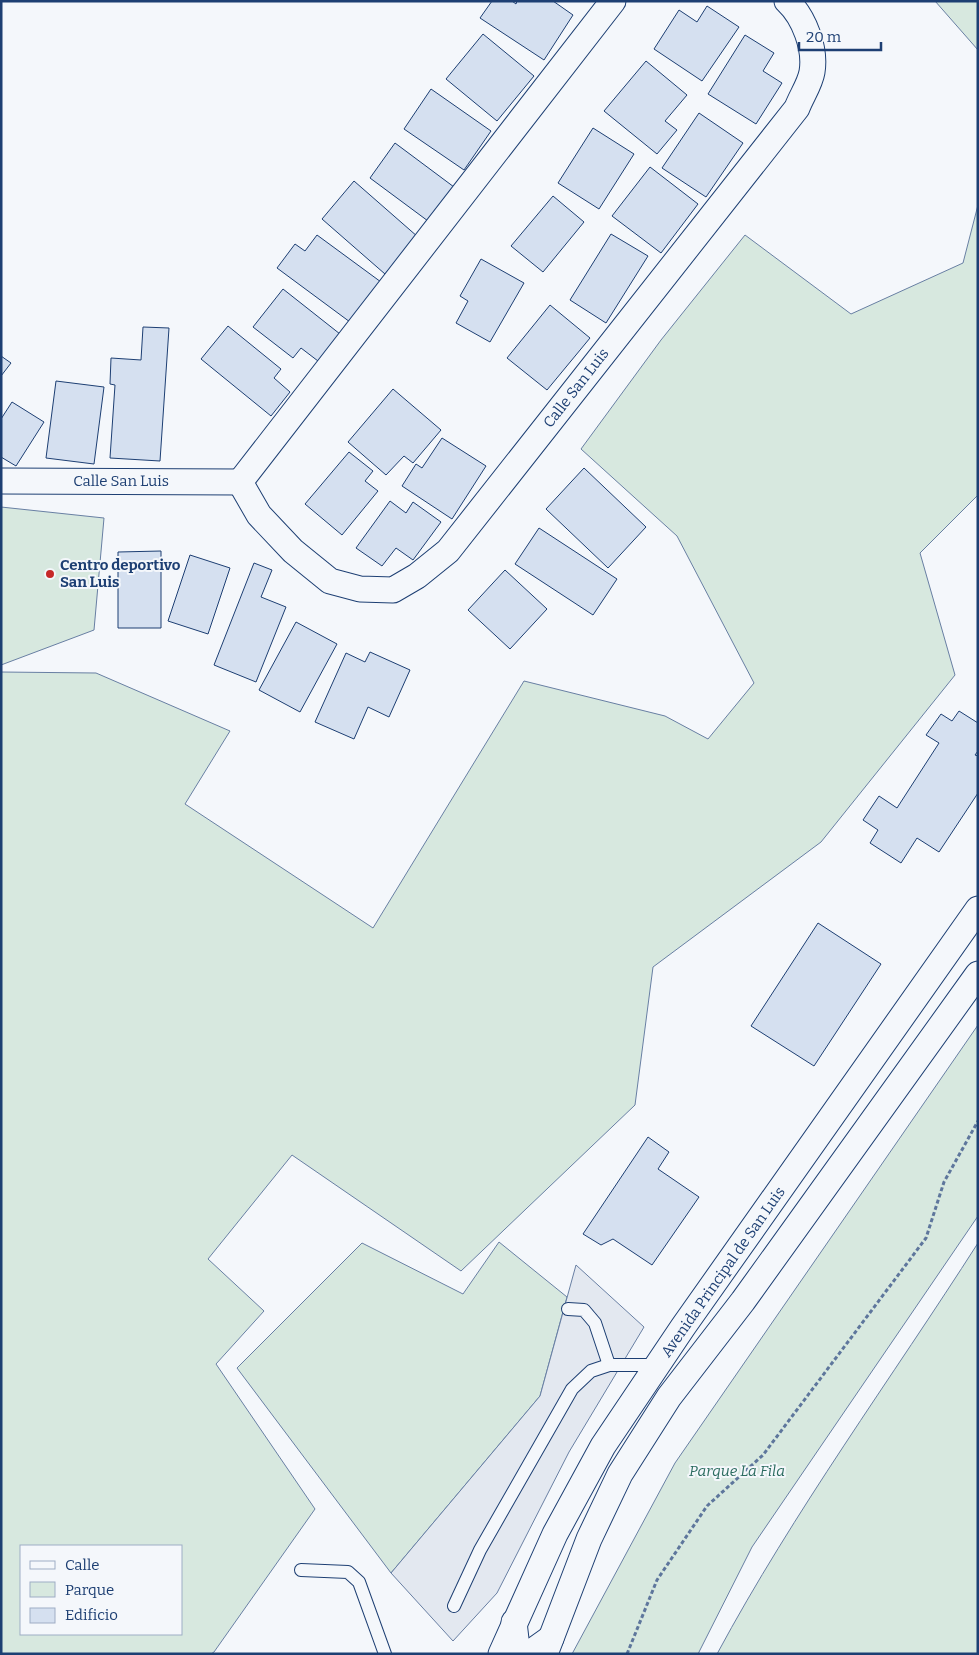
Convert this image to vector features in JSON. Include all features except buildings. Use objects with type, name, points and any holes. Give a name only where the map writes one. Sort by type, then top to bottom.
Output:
[{"type":"street","points":[[240,482],[613,1]]},
{"type":"street","name":"Calle San Luis","points":[[1,480],[240,482],[259,515],[294,551],[330,581],[360,589],[393,590],[417,576],[448,552],[797,108],[812,72],[810,42],[797,11],[787,1]]},
{"type":"street","name":"Avenida Principal de San Luis","points":[[501,1654],[555,1534],[603,1446],[978,910]]},
{"type":"street","name":"Avenida Principal de San Luis","points":[[548,1646],[589,1539],[620,1474],[669,1397],[743,1301],[978,974]]},
{"type":"street","points":[[514,1622],[517,1648],[522,1653],[530,1653],[548,1646]]},
{"type":"lane","points":[[568,1309],[584,1310],[595,1322],[610,1365]]},
{"type":"lane","points":[[454,1606],[480,1550],[572,1389],[591,1371],[610,1365],[658,1365]]},
{"type":"lane","points":[[301,1570],[348,1572],[359,1582],[385,1654]]},
{"type":"path","points":[[627,1654],[657,1580],[706,1506],[763,1455],[926,1238],[944,1182],[978,1121]]},
{"type":"green space","points":[[935,1],[978,1],[978,50]]},
{"type":"green space","points":[[978,205],[978,495],[920,553],[955,675],[821,842],[653,967],[635,1105],[461,1271],[292,1155],[208,1259],[264,1311],[216,1364],[315,1509],[214,1652],[211,1654],[1,1654],[1,672],[96,673],[230,731],[185,804],[373,928],[524,681],[665,716],[708,739],[754,683],[677,536],[581,449],[661,340],[745,235],[851,314],[963,263]]},
{"type":"green space","name":"Centro deportivo San Luis","points":[[1,507],[104,518],[94,630],[1,665]]},
{"type":"green space","name":"Parque La Fila","points":[[978,1025],[978,1216],[752,1547],[698,1654],[572,1654],[675,1463]]},
{"type":"green space","points":[[499,1242],[567,1297],[540,1396],[391,1573],[237,1368],[362,1243],[463,1294]]},
{"type":"green space","points":[[978,1243],[978,1654],[717,1654],[810,1497]]},
{"type":"shaded area","points":[[576,1265],[644,1327],[569,1452],[497,1593],[453,1641],[391,1573],[540,1396]]},
{"type":"place","name":"Centro deportivo San Luis","points":[[50,574]]}]
